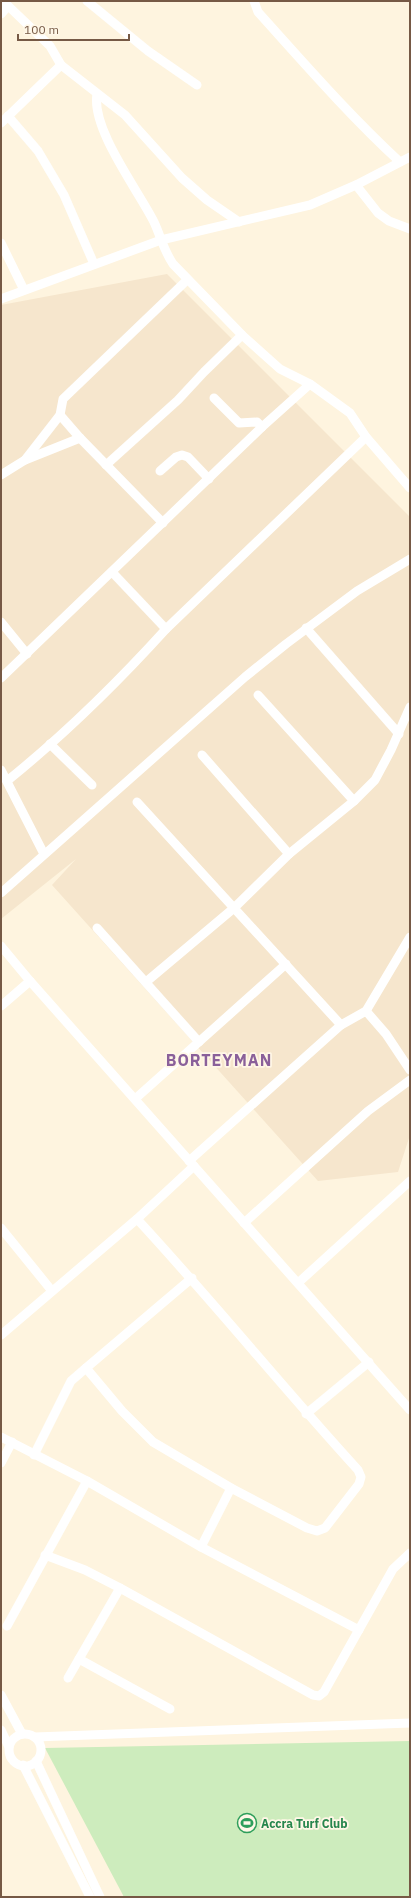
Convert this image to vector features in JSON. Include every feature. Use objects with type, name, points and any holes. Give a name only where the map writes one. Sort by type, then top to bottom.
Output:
[{"type":"street","points":[[87,1],[148,51],[196,85]]},
{"type":"street","points":[[254,1],[258,12],[306,65],[370,135],[400,162]]},
{"type":"street","points":[[1,14],[6,3],[50,46],[61,65],[125,115],[182,178],[207,200],[239,222]]},
{"type":"street","points":[[61,65],[4,119],[38,151],[64,195],[94,264]]},
{"type":"street","points":[[97,94],[95,103],[98,115],[111,147],[154,223],[164,251],[187,280],[242,335],[280,369],[310,384],[350,413],[366,437],[410,488]]},
{"type":"street","points":[[1,299],[161,240],[310,205],[356,185],[410,157]]},
{"type":"street","points":[[356,185],[378,213],[389,221],[410,229]]},
{"type":"street","points":[[1,243],[24,290]]},
{"type":"street","points":[[25,460],[60,415],[63,399],[187,280]]},
{"type":"street","points":[[106,465],[178,400],[242,335]]},
{"type":"street","points":[[1,678],[262,427],[310,384]]},
{"type":"street","points":[[214,398],[239,422],[257,422],[262,427]]},
{"type":"street","points":[[60,415],[80,438],[163,523]]},
{"type":"street","points":[[7,781],[50,744],[137,661],[166,629],[366,437]]},
{"type":"street","points":[[1,475],[25,460],[80,438]]},
{"type":"street","points":[[160,471],[176,457],[182,455],[188,457],[209,479]]},
{"type":"street","points":[[1,893],[245,677],[306,628],[357,591],[410,559]]},
{"type":"street","points":[[112,572],[166,629]]},
{"type":"street","points":[[1,622],[27,654]]},
{"type":"street","points":[[306,628],[399,734]]},
{"type":"street","points":[[258,695],[354,801]]},
{"type":"street","points":[[146,982],[234,908],[289,854],[354,801],[375,780],[399,734],[410,707]]},
{"type":"street","points":[[50,744],[92,784]]},
{"type":"street","points":[[202,755],[289,854]]},
{"type":"street","points":[[1,770],[44,854]]},
{"type":"street","points":[[137,802],[341,1025]]},
{"type":"street","points":[[96,928],[200,1042]]},
{"type":"street","points":[[1,1335],[137,1219],[192,1164],[341,1025],[366,1011],[409,941]]},
{"type":"street","points":[[1,946],[30,981],[410,1410]]},
{"type":"street","points":[[135,1099],[286,964]]},
{"type":"street","points":[[1,1006],[30,981]]},
{"type":"street","points":[[366,1011],[386,1034],[410,1070]]},
{"type":"street","points":[[244,1223],[368,1111],[410,1080]]},
{"type":"street","points":[[298,1283],[410,1180]]},
{"type":"street","points":[[86,1368],[122,1411],[153,1442],[231,1488],[308,1528],[317,1531],[325,1528],[359,1484],[361,1477],[358,1470],[306,1414],[192,1278],[137,1219]]},
{"type":"street","points":[[1,1228],[52,1291]]},
{"type":"street","points":[[34,1455],[71,1381],[192,1278]]},
{"type":"street","points":[[306,1414],[369,1362]]},
{"type":"street","points":[[1,1437],[87,1481],[201,1547],[359,1630]]},
{"type":"street","points":[[1,1463],[12,1442]]},
{"type":"street","points":[[7,1626],[87,1481]]},
{"type":"street","points":[[201,1547],[231,1488]]},
{"type":"street","points":[[45,1555],[85,1570],[120,1588],[313,1695],[319,1696],[324,1692],[393,1569],[410,1553]]},
{"type":"street","points":[[68,1678],[120,1588]]},
{"type":"street","points":[[79,1659],[170,1709]]},
{"type":"street","points":[[1,1695],[22,1734]]},
{"type":"street","points":[[9,1747],[14,1738],[22,1734],[35,1737],[410,1723]]},
{"type":"street","points":[[1,1730],[14,1761],[23,1765],[28,1765],[36,1761],[41,1749],[35,1737]]},
{"type":"street","points":[[36,1761],[100,1897]]},
{"type":"street","points":[[23,1765],[90,1897]]},
{"type":"shaded area","points":[[167,274],[410,517],[410,1135],[398,1172],[318,1181],[52,885],[76,859],[1,919],[1,305]]},
{"type":"green space","name":"Accra Turf Club","points":[[410,1741],[410,1897],[124,1897],[45,1748]]},
{"type":"place","name":"Accra Turf Club","points":[[247,1823]]},
{"type":"district","name":"BORTEYMAN","points":[[219,1060]]}]
